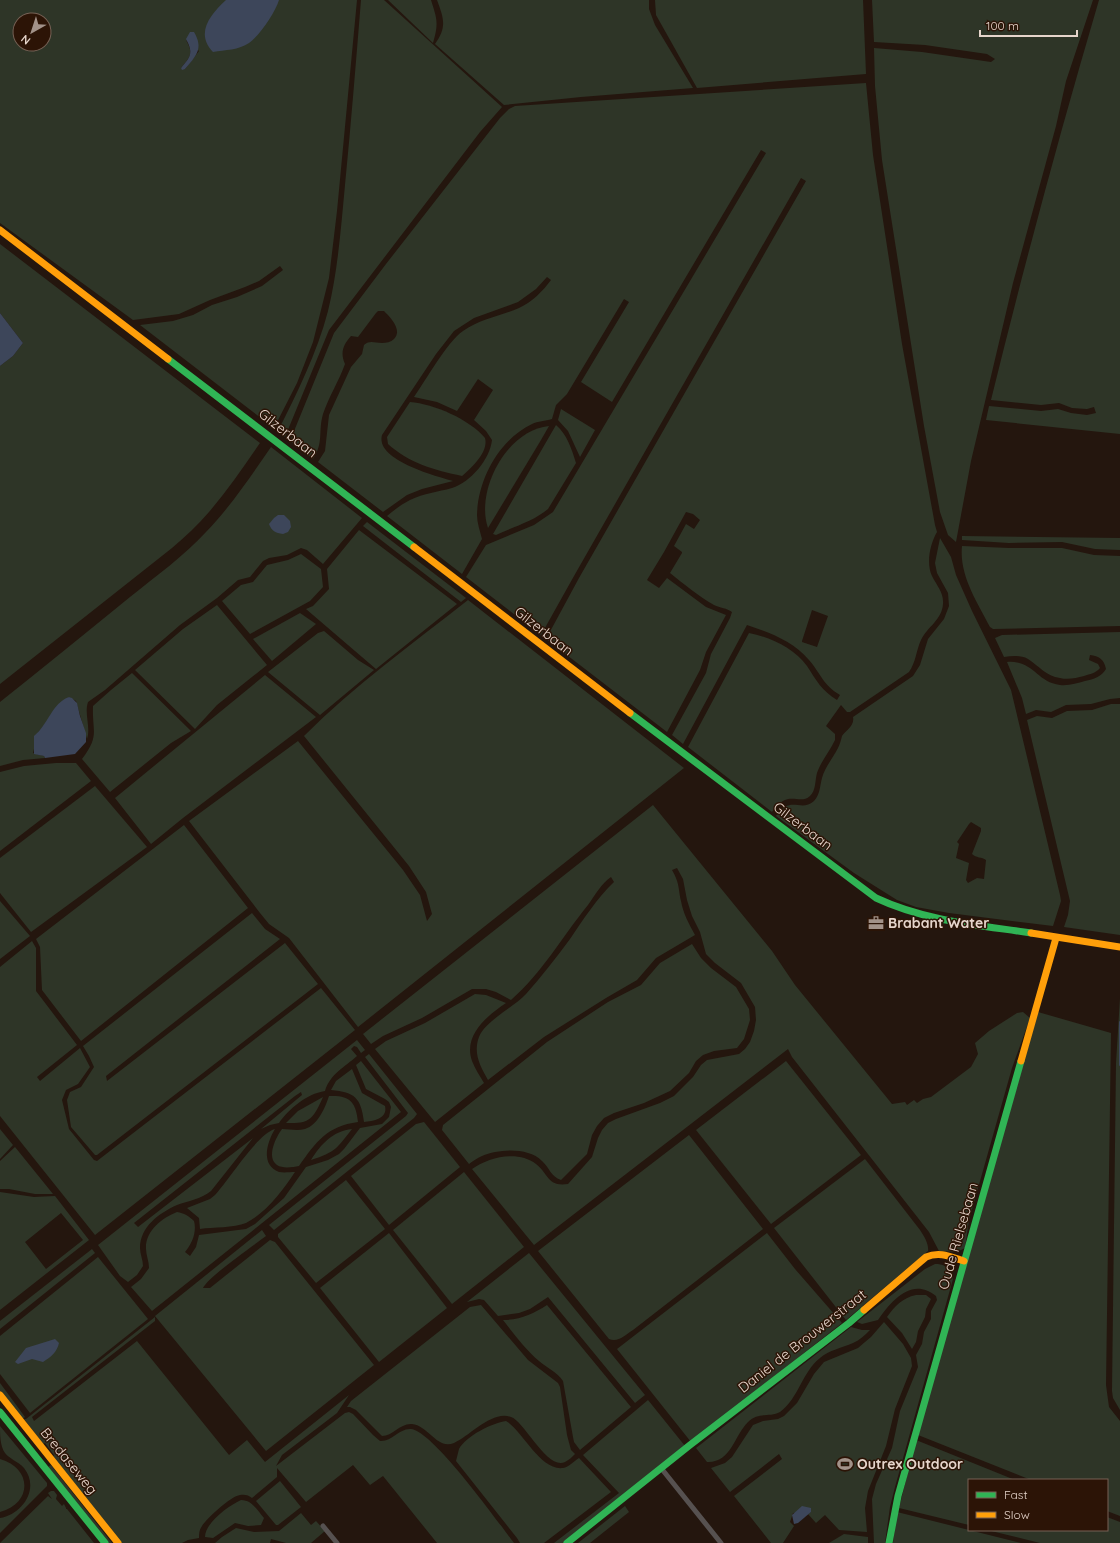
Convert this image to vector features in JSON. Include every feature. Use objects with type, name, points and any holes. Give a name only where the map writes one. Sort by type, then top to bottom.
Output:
[{"type":"street","name":"Gilzerbaan","points":[[0,230],[271,436],[560,660],[876,898],[893,907],[916,914],[1056,938],[1120,947]]},
{"type":"street","name":"Oude Rielsebaan","points":[[889,1543],[898,1496],[1056,938]]},
{"type":"street","name":"Daniel de Brouwerstraat","points":[[568,1543],[661,1468],[849,1323],[926,1256],[936,1253],[964,1261]]},
{"type":"street","name":"Bredaseweg","points":[[0,1395],[118,1543]]},
{"type":"street","name":"Bredaseweg","points":[[0,1412],[104,1543]]},
{"type":"street","points":[[38,1458],[45,1460],[46,1452]]},
{"type":"street","points":[[661,1468],[721,1543]]},
{"type":"street","points":[[323,1526],[337,1543]]},
{"type":"green space","points":[[0,0],[357,0],[337,211],[329,278],[313,342],[297,383],[274,428],[140,325],[173,321],[193,315],[212,305],[237,297],[262,286],[283,270],[280,266],[259,281],[179,314],[133,320],[0,223]],"holes":[[[186,40],[199,51],[185,69],[181,68],[190,55],[190,49]]]},
{"type":"green space","points":[[361,0],[384,0],[502,107],[480,132],[329,330],[285,437],[278,431],[318,342],[328,311],[334,280],[342,217]]},
{"type":"green space","points":[[388,0],[431,0],[436,21],[436,31],[433,43]]},
{"type":"green space","points":[[437,0],[649,0],[649,9],[655,25],[693,88],[504,105],[435,44],[443,28],[443,18]]},
{"type":"green space","points":[[655,0],[863,0],[866,74],[697,88],[656,15]]},
{"type":"green space","points":[[872,0],[1093,0],[1066,81],[1056,126],[1013,283],[971,461],[956,542],[948,535],[940,512],[924,426],[882,160],[875,86],[874,48],[922,52],[991,62],[995,59],[987,54],[925,45],[874,42]]},
{"type":"green space","points":[[1099,0],[1120,0],[1120,434],[986,420],[989,406],[1041,411],[1058,409],[1071,413],[1087,415],[1096,413],[1094,407],[1087,409],[1072,408],[1059,403],[1041,405],[991,400],[1016,300],[1070,99]]},
{"type":"green space","points":[[866,83],[873,155],[902,344],[937,532],[932,542],[929,565],[932,576],[941,593],[943,604],[940,615],[921,640],[909,672],[850,712],[847,712],[841,705],[826,726],[835,734],[835,740],[823,760],[816,776],[812,794],[806,799],[788,799],[778,805],[772,812],[688,747],[749,633],[773,640],[795,654],[807,666],[827,693],[837,700],[840,695],[830,687],[803,653],[781,638],[747,625],[683,744],[672,735],[706,673],[711,654],[732,612],[714,605],[691,590],[670,573],[682,553],[674,546],[686,524],[694,529],[700,520],[693,514],[686,512],[647,580],[659,588],[667,578],[706,607],[726,615],[706,652],[700,670],[667,732],[546,639],[579,578],[806,181],[801,178],[541,635],[466,577],[486,545],[534,525],[553,512],[766,153],[761,150],[612,402],[581,382],[629,302],[624,299],[567,394],[556,405],[552,419],[534,423],[520,431],[500,450],[486,475],[478,501],[477,518],[482,539],[462,574],[387,516],[401,505],[415,498],[459,485],[466,481],[478,469],[488,455],[492,440],[486,431],[474,420],[493,390],[478,379],[457,411],[437,402],[414,397],[444,352],[457,336],[476,323],[524,306],[537,296],[551,280],[547,277],[536,289],[518,302],[474,318],[454,331],[436,354],[382,435],[382,444],[388,452],[397,459],[408,466],[453,481],[422,489],[407,495],[383,512],[318,462],[325,451],[329,415],[351,367],[362,354],[364,345],[370,342],[388,342],[393,340],[396,335],[397,332],[395,324],[384,311],[378,311],[358,337],[351,336],[344,346],[343,360],[345,364],[323,414],[320,442],[313,459],[290,441],[334,333],[500,118],[509,109],[515,106]],"holes":[[[812,610],[828,616],[817,647],[802,642]]]},
{"type":"green space","points":[[0,244],[260,443],[216,504],[187,535],[0,684],[0,366],[13,356],[23,343],[0,313]]},
{"type":"green space","points":[[410,402],[440,409],[461,419],[485,438],[486,443],[482,454],[462,476],[422,465],[404,456],[388,444],[387,437]]},
{"type":"green space","points":[[561,409],[595,430],[580,457],[568,431],[558,420]]},
{"type":"green space","points":[[556,425],[566,438],[576,463],[548,509],[523,524],[496,535],[493,534]]},
{"type":"green space","points":[[549,426],[488,528],[485,513],[486,497],[498,464],[508,450],[520,438],[534,430]]},
{"type":"green space","points":[[271,447],[362,518],[323,564],[307,550],[301,548],[287,555],[269,558],[263,561],[250,577],[238,580],[217,598],[180,625],[105,690],[88,702],[87,739],[76,701],[69,697],[53,712],[37,734],[34,741],[35,745],[33,753],[44,756],[45,758],[23,760],[0,766],[0,702],[170,566],[206,532],[224,512]]},
{"type":"green space","points":[[367,522],[466,598],[461,602],[363,526]]},
{"type":"green space","points":[[359,530],[457,604],[376,669],[306,609],[313,606],[329,589],[327,569]]},
{"type":"green space","points":[[962,536],[1120,538],[1120,550],[1095,549],[1062,542],[1009,543],[962,540]]},
{"type":"green space","points":[[940,538],[951,557],[956,575],[972,611],[1011,690],[1060,895],[1061,901],[1053,926],[949,913],[916,907],[897,900],[854,873],[776,816],[786,806],[809,804],[816,799],[825,770],[840,744],[842,736],[853,723],[853,717],[913,676],[920,665],[928,639],[944,619],[949,606],[948,593],[937,573],[935,563]],"holes":[[[971,822],[981,828],[972,854],[986,860],[984,879],[977,878],[968,883],[966,880],[969,863],[956,858],[959,844],[957,842]]]},
{"type":"green space","points":[[962,546],[1062,548],[1094,555],[1120,556],[1120,626],[993,629],[990,627],[966,578],[963,567]]},
{"type":"green space","points":[[301,554],[321,569],[323,587],[310,601],[250,634],[222,601],[241,585],[253,582],[267,565],[288,560]]},
{"type":"green space","points":[[468,600],[684,768],[358,1027],[289,938],[269,924],[189,821],[298,741],[403,870],[420,895],[427,921],[432,914],[426,892],[409,866],[304,736],[363,683]]},
{"type":"green space","points":[[217,605],[267,665],[217,705],[195,729],[135,670],[183,629]]},
{"type":"green space","points":[[300,613],[316,624],[272,661],[253,639]]},
{"type":"green space","points":[[324,631],[358,660],[374,670],[320,715],[268,672],[318,633]]},
{"type":"green space","points":[[1120,632],[1120,698],[1091,704],[1066,705],[1051,712],[1036,710],[1026,714],[1022,698],[1007,662],[1023,664],[1045,680],[1060,685],[1070,685],[1097,677],[1106,669],[1104,663],[1096,656],[1090,655],[1089,660],[1098,664],[1100,668],[1097,671],[1084,676],[1063,679],[1047,673],[1028,659],[1016,656],[1004,657],[995,638],[1002,635]]},
{"type":"green space","points":[[132,673],[191,731],[171,743],[110,792],[82,759],[88,751],[93,739],[93,706]]},
{"type":"green space","points":[[265,675],[316,717],[151,844],[115,798]]},
{"type":"green space","points":[[1111,704],[1120,704],[1120,935],[1064,927],[1070,901],[1027,720],[1037,716],[1052,718],[1067,711],[1092,710]]},
{"type":"green space","points":[[76,763],[91,781],[0,851],[0,772],[24,766]]},
{"type":"green space","points":[[95,786],[147,847],[31,932],[0,893],[0,858]]},
{"type":"green space","points":[[653,805],[772,951],[795,985],[892,1104],[905,1102],[907,1105],[914,1100],[917,1103],[923,1099],[931,1097],[971,1067],[978,1054],[975,1043],[989,1031],[1017,1013],[1023,1012],[1030,1018],[1012,1068],[969,1220],[965,1248],[957,1252],[939,1251],[929,1232],[792,1057],[788,1049],[534,1245],[472,1169],[495,1158],[512,1156],[521,1157],[536,1164],[552,1182],[556,1184],[568,1184],[592,1157],[598,1138],[608,1123],[674,1096],[707,1060],[739,1054],[750,1042],[756,1020],[755,1007],[741,983],[706,954],[700,932],[692,916],[687,900],[683,879],[677,868],[672,870],[678,883],[683,910],[695,935],[656,958],[637,980],[544,1037],[488,1080],[477,1054],[477,1043],[482,1031],[487,1025],[521,999],[537,981],[565,946],[596,902],[614,882],[611,877],[605,882],[578,917],[542,967],[511,1000],[496,992],[486,989],[472,989],[422,1018],[383,1036],[371,1044],[363,1034]]},
{"type":"green space","points":[[184,825],[248,908],[81,1041],[42,990],[40,947],[36,939]]},
{"type":"green space","points":[[0,901],[30,936],[0,959]]},
{"type":"green space","points":[[252,913],[265,929],[280,939],[106,1076],[107,1081],[285,943],[318,984],[97,1155],[95,1155],[71,1127],[67,1100],[70,1092],[81,1087],[94,1067],[83,1046]]},
{"type":"green space","points":[[32,941],[36,948],[36,991],[77,1045],[37,1077],[40,1081],[80,1048],[90,1067],[78,1084],[66,1090],[62,1100],[69,1129],[94,1160],[97,1161],[321,988],[355,1030],[95,1235],[0,1116],[0,967]]},
{"type":"green space","points":[[692,944],[701,958],[711,968],[736,987],[749,1009],[750,1020],[744,1039],[737,1048],[714,1051],[703,1055],[696,1061],[689,1073],[670,1091],[644,1103],[604,1118],[592,1135],[587,1154],[561,1180],[555,1177],[544,1163],[536,1156],[521,1151],[505,1151],[489,1154],[478,1158],[469,1164],[442,1130],[443,1125],[547,1042],[608,1002],[641,985],[660,963]]},
{"type":"green space","points":[[475,994],[486,995],[506,1003],[491,1014],[478,1027],[471,1043],[470,1052],[472,1061],[484,1083],[435,1122],[375,1049],[386,1041],[425,1023]]},
{"type":"green space","points":[[1120,998],[1120,1410],[1113,1398],[1112,1391],[1116,1063]]},
{"type":"green space","points":[[1038,1012],[1111,1033],[1106,1385],[1109,1407],[1120,1421],[1120,1516],[1108,1511],[1108,1479],[1028,1479],[918,1435]]},
{"type":"green space","points":[[357,1040],[365,1050],[361,1053],[357,1047],[354,1046],[351,1049],[357,1056],[334,1075],[325,1091],[311,1095],[299,1103],[279,1123],[261,1129],[302,1095],[301,1092],[295,1096],[134,1223],[138,1227],[253,1138],[211,1191],[199,1198],[170,1208],[157,1217],[147,1227],[141,1240],[140,1250],[143,1266],[137,1275],[128,1282],[120,1276],[98,1245]]},
{"type":"green space","points":[[369,1054],[417,1114],[414,1118],[274,1230],[269,1225],[408,1113],[365,1057]]},
{"type":"green space","points":[[361,1061],[401,1112],[152,1311],[131,1287],[141,1279],[149,1268],[146,1242],[151,1231],[160,1222],[177,1212],[186,1215],[194,1221],[195,1229],[193,1238],[185,1252],[190,1256],[196,1247],[199,1235],[246,1229],[255,1224],[284,1198],[306,1167],[328,1160],[339,1154],[360,1128],[382,1124],[389,1117],[391,1107],[389,1102],[366,1089],[356,1065]]},
{"type":"green space","points":[[786,1061],[861,1155],[771,1224],[696,1130]]},
{"type":"green space","points":[[352,1069],[362,1093],[385,1106],[382,1117],[364,1122],[361,1107],[355,1098],[346,1092],[331,1090],[336,1081]]},
{"type":"green space","points":[[329,1096],[342,1097],[351,1101],[356,1109],[358,1122],[338,1127],[323,1136],[299,1166],[285,1167],[277,1165],[272,1157],[272,1152],[277,1137],[282,1129],[299,1130],[310,1127],[320,1116]]},
{"type":"green space","points":[[323,1097],[310,1119],[294,1123],[286,1123],[298,1111]]},
{"type":"green space","points":[[424,1122],[460,1167],[389,1225],[351,1176],[416,1124]]},
{"type":"green space","points":[[0,1129],[13,1145],[0,1159]]},
{"type":"green space","points":[[275,1129],[268,1146],[267,1159],[273,1169],[279,1172],[295,1172],[285,1186],[267,1207],[246,1223],[230,1227],[200,1229],[199,1218],[187,1208],[210,1199],[215,1195],[260,1139]]},
{"type":"green space","points":[[352,1129],[335,1149],[311,1160],[323,1144],[333,1135]]},
{"type":"green space","points":[[689,1135],[763,1229],[633,1330],[618,1339],[609,1339],[538,1251]]},
{"type":"green space","points":[[15,1147],[53,1194],[35,1194],[9,1189],[0,1189],[0,1161]]},
{"type":"green space","points":[[865,1159],[925,1237],[928,1251],[846,1320],[774,1228]]},
{"type":"green space","points":[[464,1172],[524,1247],[452,1304],[393,1230]]},
{"type":"green space","points":[[346,1180],[385,1229],[316,1283],[278,1237],[278,1234]]},
{"type":"green space","points":[[0,1192],[34,1197],[55,1196],[89,1240],[0,1310]],"holes":[[[61,1213],[83,1240],[46,1269],[25,1242]]]},
{"type":"green space","points":[[262,1230],[266,1236],[222,1269],[203,1288],[210,1288],[270,1240],[275,1242],[374,1365],[266,1451],[155,1316]]},
{"type":"green space","points":[[389,1233],[447,1308],[379,1362],[320,1288]]},
{"type":"green space","points":[[767,1233],[795,1269],[842,1323],[691,1442],[617,1349]]},
{"type":"green space","points":[[92,1249],[95,1253],[0,1329],[0,1321]]},
{"type":"green space","points":[[529,1253],[645,1395],[635,1403],[548,1297],[530,1309],[519,1313],[498,1316],[484,1300],[479,1299],[467,1302]]},
{"type":"green space","points":[[98,1257],[148,1319],[30,1413],[0,1374],[0,1336]]},
{"type":"green space","points":[[935,1264],[945,1266],[953,1279],[895,1487],[890,1507],[885,1543],[874,1543],[872,1499],[876,1484],[892,1448],[900,1411],[918,1367],[916,1355],[922,1344],[924,1332],[931,1319],[931,1311],[937,1300],[936,1296],[919,1289],[911,1290],[903,1293],[889,1305],[878,1320],[862,1324],[857,1322],[925,1269]]},
{"type":"green space","points":[[926,1295],[931,1299],[926,1309],[925,1317],[918,1331],[916,1342],[912,1349],[902,1333],[887,1317],[899,1303],[911,1296]]},
{"type":"green space","points":[[481,1305],[528,1360],[558,1383],[560,1387],[567,1435],[571,1450],[575,1454],[565,1462],[558,1463],[551,1459],[536,1444],[523,1427],[511,1417],[496,1417],[489,1420],[460,1440],[448,1444],[438,1441],[423,1429],[412,1424],[404,1425],[390,1434],[382,1436],[356,1410],[347,1407],[351,1401],[470,1307]]},
{"type":"green space","points":[[547,1305],[631,1407],[580,1450],[574,1442],[563,1381],[558,1375],[529,1352],[503,1320],[526,1316]]},
{"type":"green space","points":[[155,1317],[155,1321],[32,1417],[34,1421],[137,1341],[229,1455],[247,1440],[265,1462],[349,1395],[337,1413],[282,1455],[276,1466],[345,1413],[349,1412],[353,1414],[380,1441],[384,1441],[407,1429],[411,1429],[421,1434],[449,1460],[514,1543],[437,1543],[383,1476],[370,1485],[353,1465],[306,1502],[277,1468],[277,1477],[252,1498],[245,1495],[236,1496],[225,1503],[205,1522],[199,1532],[199,1538],[182,1543],[121,1543],[84,1495],[85,1494],[82,1494],[53,1457],[54,1455],[45,1443],[43,1444],[24,1419],[26,1419]],"holes":[[[73,1468],[92,1491],[88,1493],[70,1470]]]},
{"type":"green space","points":[[884,1322],[903,1344],[911,1358],[912,1366],[895,1409],[886,1446],[868,1491],[865,1508],[867,1532],[839,1530],[825,1515],[816,1523],[808,1514],[811,1512],[793,1513],[790,1522],[794,1526],[783,1543],[771,1543],[734,1496],[782,1459],[779,1454],[730,1492],[711,1468],[725,1463],[732,1457],[753,1425],[763,1421],[778,1419],[784,1416],[797,1403],[814,1374],[824,1362],[858,1348],[871,1337]]},
{"type":"green space","points":[[851,1327],[862,1330],[870,1330],[856,1342],[831,1351],[820,1358],[809,1370],[792,1400],[780,1412],[752,1419],[743,1428],[731,1448],[722,1458],[707,1462],[696,1448]]},
{"type":"green space","points":[[0,1383],[25,1417],[20,1421],[0,1395]]},
{"type":"green space","points":[[648,1400],[685,1446],[564,1543],[554,1543],[619,1493],[583,1455]]},
{"type":"green space","points":[[506,1421],[519,1433],[539,1457],[547,1463],[555,1467],[563,1468],[579,1458],[611,1492],[544,1543],[520,1543],[456,1461],[459,1449],[467,1439],[487,1427]]},
{"type":"green space","points":[[0,1426],[47,1483],[47,1486],[0,1533],[0,1518],[8,1516],[22,1506],[30,1492],[30,1484],[29,1476],[24,1468],[6,1455],[3,1450]]},
{"type":"green space","points":[[916,1440],[1013,1479],[968,1479],[968,1525],[899,1508]]},
{"type":"green space","points":[[0,1459],[11,1463],[18,1470],[23,1477],[24,1486],[23,1494],[18,1501],[11,1508],[0,1512]]},
{"type":"green space","points":[[51,1465],[112,1543],[108,1543],[48,1467]]},
{"type":"green space","points":[[280,1481],[301,1507],[276,1525],[256,1501]]},
{"type":"green space","points":[[54,1491],[57,1495],[56,1499],[62,1506],[64,1504],[66,1509],[94,1543],[0,1543],[48,1496],[52,1499],[48,1493]]},
{"type":"green space","points":[[241,1500],[245,1500],[257,1509],[264,1518],[261,1525],[248,1526],[235,1523],[213,1538],[205,1537],[209,1526],[213,1521],[230,1506]]},
{"type":"green space","points":[[625,1506],[629,1512],[590,1543],[578,1543]]},
{"type":"green space","points":[[897,1512],[968,1530],[968,1531],[1021,1543],[893,1543]]},
{"type":"green space","points":[[301,1513],[311,1525],[316,1521],[325,1531],[311,1543],[286,1543],[271,1539],[270,1543],[215,1543],[236,1528],[254,1532],[279,1531]]},
{"type":"green space","points":[[1108,1517],[1120,1522],[1120,1543],[1040,1543],[991,1531],[1108,1531]]},
{"type":"green space","points":[[844,1534],[868,1537],[868,1543],[829,1543]]},
{"type":"water","points":[[226,0],[279,0],[267,23],[258,35],[249,43],[236,48],[213,52],[205,38],[205,31],[210,18]]},
{"type":"water","points":[[190,32],[194,32],[197,38],[198,48],[195,56],[185,69],[182,70],[181,68],[190,55],[190,48],[186,39]]},
{"type":"water","points":[[0,313],[23,343],[13,356],[0,366]]},
{"type":"water","points":[[278,515],[284,515],[290,521],[291,527],[288,532],[283,534],[278,533],[270,526],[269,524]]},
{"type":"water","points":[[69,697],[77,703],[86,733],[86,742],[75,754],[45,758],[44,756],[34,754],[34,736],[58,704]]},
{"type":"water","points":[[55,1339],[59,1343],[57,1349],[43,1362],[32,1359],[18,1364],[15,1362],[26,1348]]},
{"type":"water","points":[[802,1506],[811,1508],[811,1512],[798,1523],[794,1524],[792,1515]]},
{"type":"waterway","points":[[1120,1022],[1120,1065]]},
{"type":"traffic: fast","points":[[168,359],[414,547]]},
{"type":"traffic: fast","points":[[630,713],[876,898],[895,906],[933,917],[1031,933]]},
{"type":"traffic: fast","points":[[889,1543],[898,1496],[1021,1061]]},
{"type":"traffic: fast","points":[[567,1543],[864,1310]]},
{"type":"traffic: fast","points":[[0,1412],[105,1543]]},
{"type":"traffic: slow","points":[[0,230],[168,359]]},
{"type":"traffic: slow","points":[[414,547],[630,713]]},
{"type":"traffic: slow","points":[[1031,933],[1120,947]]},
{"type":"traffic: slow","points":[[1021,1061],[1056,938]]},
{"type":"traffic: slow","points":[[864,1310],[926,1257],[931,1255],[941,1255],[950,1256],[964,1261]]},
{"type":"traffic: slow","points":[[0,1395],[118,1543]]},
{"type":"place","name":"Brabant Water","points":[[876,923]]},
{"type":"place","name":"Outrex Outdoor","points":[[845,1464]]}]
